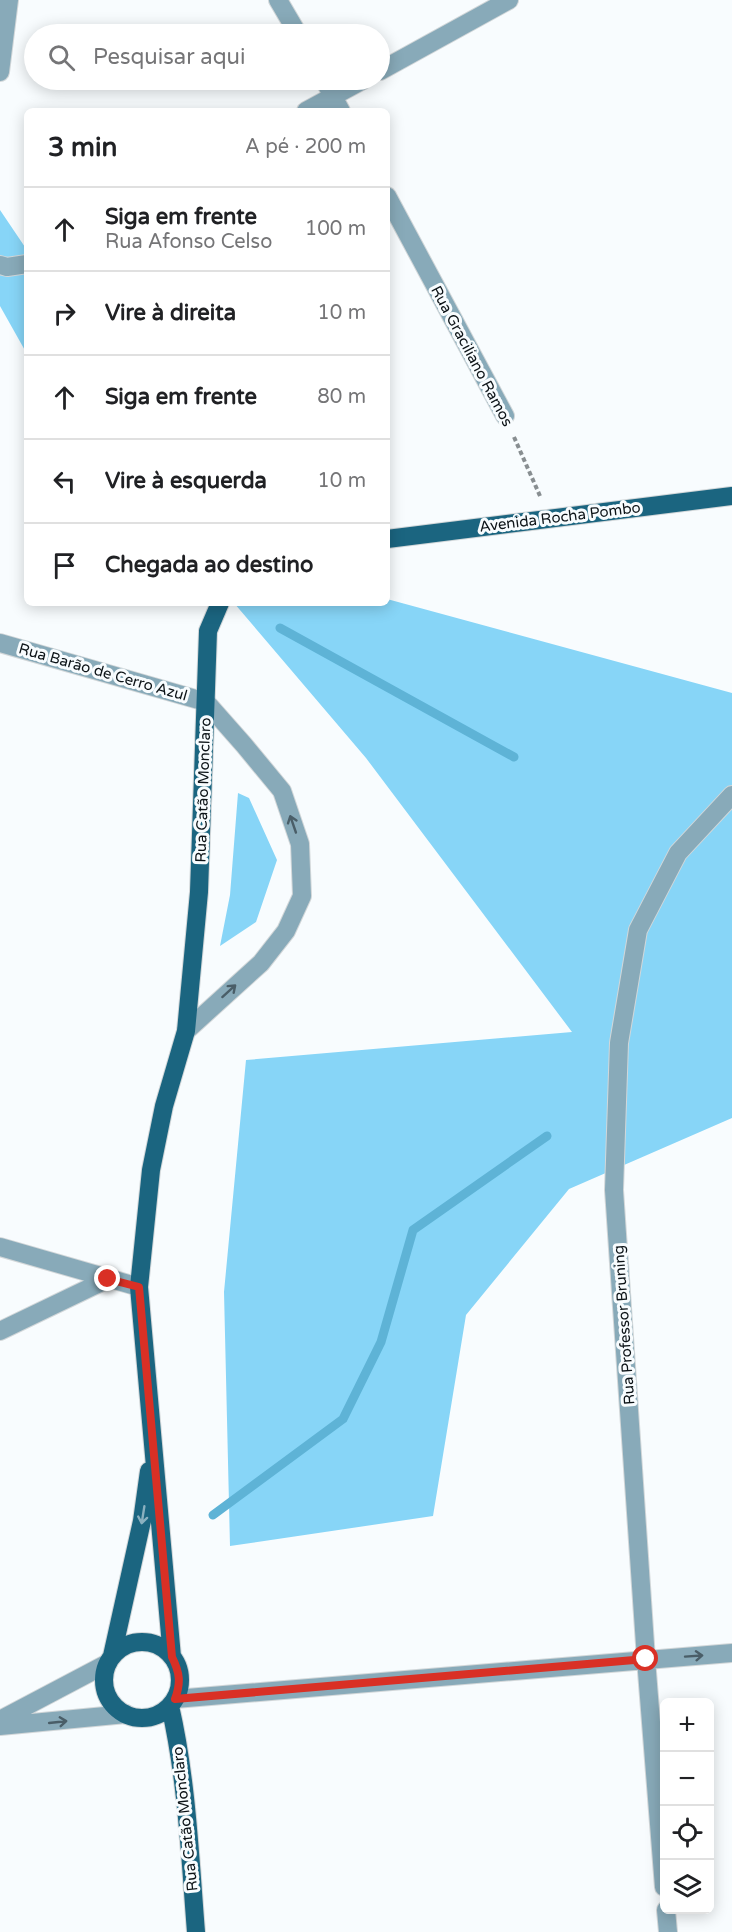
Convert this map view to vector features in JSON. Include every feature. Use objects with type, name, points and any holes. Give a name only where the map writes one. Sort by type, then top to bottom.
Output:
[{"type":"main road","name":"Avenida Rocha Pombo","points":[[390,539],[732,496]]},
{"type":"main road","points":[[207,702],[208,631],[219,606]]},
{"type":"main road","name":"Rua Catão Monclaro","points":[[172,1657],[139,1287],[151,1170],[164,1106],[186,1030],[199,892],[207,702]]},
{"type":"main road","name":"Rua Catão Monclaro","points":[[110,1660],[142,1521],[154,1437]]},
{"type":"main road","points":[[142,1642],[159,1646],[172,1657],[179,1670],[180,1685],[172,1702],[157,1715],[141,1718],[126,1714],[114,1705],[106,1693],[104,1677],[110,1660],[126,1646],[142,1642]]},
{"type":"main road","name":"Rua Catão Monclaro","points":[[172,1702],[184,1790],[196,1932]]},
{"type":"street","points":[[0,72],[9,0]]},
{"type":"street","points":[[278,0],[292,24]]},
{"type":"street","points":[[390,65],[509,0]]},
{"type":"street","points":[[318,108],[337,103],[352,90]]},
{"type":"street","name":"Rua Graciliano Ramos","points":[[390,202],[505,416]]},
{"type":"street","points":[[0,265],[7,267],[24,264]]},
{"type":"street","name":"Rua Barão de Cerro Azul","points":[[0,643],[207,702]]},
{"type":"street","name":"Rua Catão Monclaro","points":[[186,1030],[261,963],[286,931],[302,896],[300,844],[282,791],[207,702]]},
{"type":"street","name":"Rua Professor Bruning","points":[[662,1860],[646,1659],[615,1190],[619,1043],[638,930],[678,853],[732,795]]},
{"type":"street","points":[[0,1247],[139,1287]]},
{"type":"street","points":[[0,1331],[108,1279]]},
{"type":"street","points":[[172,1702],[732,1653]]},
{"type":"street","points":[[0,1720],[110,1660]]},
{"type":"street","points":[[0,1726],[126,1714]]},
{"type":"street","points":[[666,1914],[668,1932]]},
{"type":"path","name":"Rua Graciliano Ramos","points":[[505,416],[550,519]]},
{"type":"shaded area","points":[[0,210],[24,246],[24,349],[0,306]]},
{"type":"shaded area","points":[[390,600],[732,693],[732,1118],[569,1189],[466,1315],[433,1516],[230,1546],[224,1292],[246,1060],[572,1032],[366,758],[237,606],[390,606]]},
{"type":"shaded area","points":[[238,793],[249,798],[277,860],[256,922],[220,946],[230,895]]},
{"type":"waterway","points":[[280,628],[514,757]]},
{"type":"waterway","points":[[213,1515],[343,1419],[381,1342],[413,1230],[547,1136]]},
{"type":"route","points":[[108,1279],[139,1287],[172,1657],[179,1670],[180,1685],[175,1699],[646,1659]]}]
